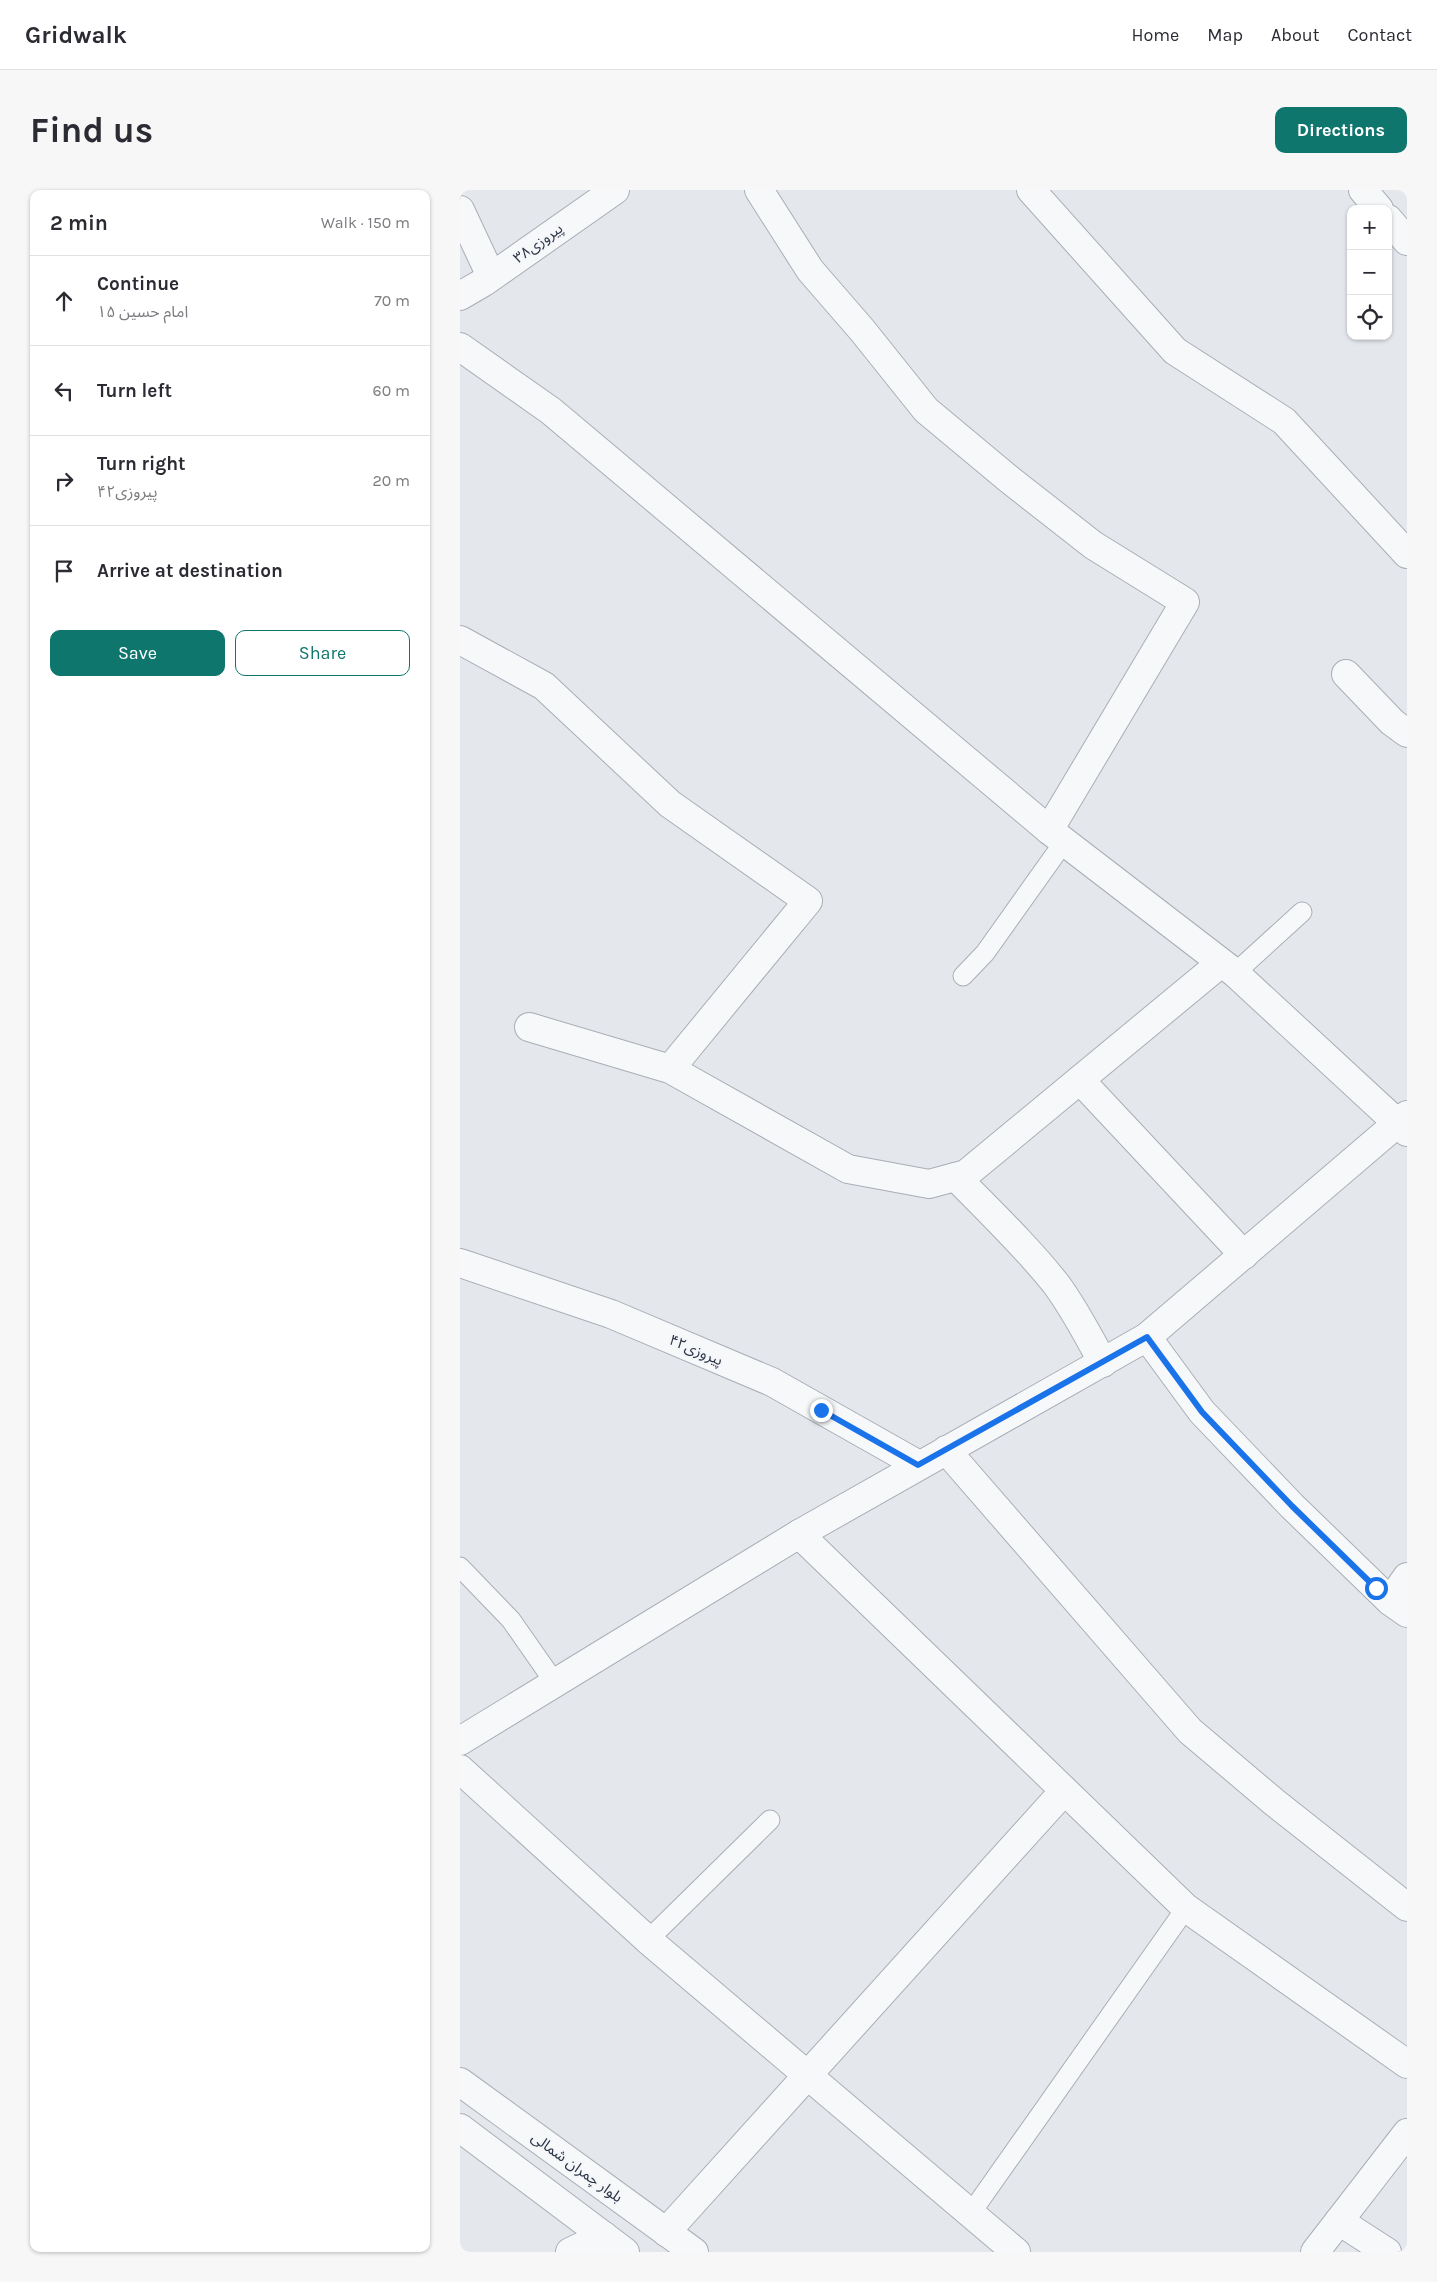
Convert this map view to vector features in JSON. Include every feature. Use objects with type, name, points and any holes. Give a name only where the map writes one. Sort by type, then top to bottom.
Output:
[{"type":"street","name":"پیروزی۳۸","points":[[460,296],[492,276],[614,190]]},
{"type":"street","points":[[759,190],[810,270],[862,330],[926,410],[1093,545],[1185,602],[1057,836]]},
{"type":"street","points":[[1031,190],[1175,351],[1284,421],[1407,554]]},
{"type":"street","points":[[1363,190],[1376,205]]},
{"type":"street","points":[[460,210],[492,276]]},
{"type":"street","points":[[1392,225],[1407,242]]},
{"type":"street","points":[[460,347],[558,418],[1057,836],[1228,968],[1404,1123],[1147,1337],[799,1534],[460,1741]]},
{"type":"street","points":[[460,640],[544,686],[670,804],[808,901],[670,1068]]},
{"type":"street","points":[[1346,674],[1392,722],[1407,733]]},
{"type":"street","points":[[528,1028],[670,1068],[848,1169],[929,1184],[966,1174],[1080,1080],[1228,968]]},
{"type":"street","points":[[1080,1080],[1244,1255]]},
{"type":"street","points":[[956,1177],[1018,1240],[1056,1285],[1088,1335],[1103,1363]]},
{"type":"street","name":"پیروزی۴۲","points":[[460,1263],[611,1314],[772,1382],[918,1465]]},
{"type":"street","points":[[1147,1337],[1202,1412],[1292,1506],[1399,1607],[1407,1577]]},
{"type":"street","points":[[946,1450],[1190,1731],[1274,1802],[1407,1906]]},
{"type":"street","points":[[799,1534],[1186,1908],[1407,2064]]},
{"type":"street","points":[[460,1769],[648,1940],[1016,2252]]},
{"type":"street","points":[[666,2232],[1064,1791]]},
{"type":"street","name":"بلوار چمران شمالی","points":[[460,2082],[694,2252]]},
{"type":"street","points":[[460,2128],[614,2244]]},
{"type":"street","points":[[1315,2252],[1407,2133]]},
{"type":"street","points":[[1339,2221],[1387,2252]]},
{"type":"street","points":[[570,2252],[614,2244]]},
{"type":"lane","points":[[963,976],[985,953],[1057,836]]},
{"type":"lane","points":[[1228,968],[1302,912]]},
{"type":"lane","points":[[460,1567],[511,1620],[555,1683]]},
{"type":"lane","points":[[648,1940],[770,1820]]},
{"type":"lane","points":[[971,2213],[1186,1908]]},
{"type":"route","points":[[821,1410],[918,1465],[1147,1337],[1202,1412],[1292,1506],[1376,1588]]}]
